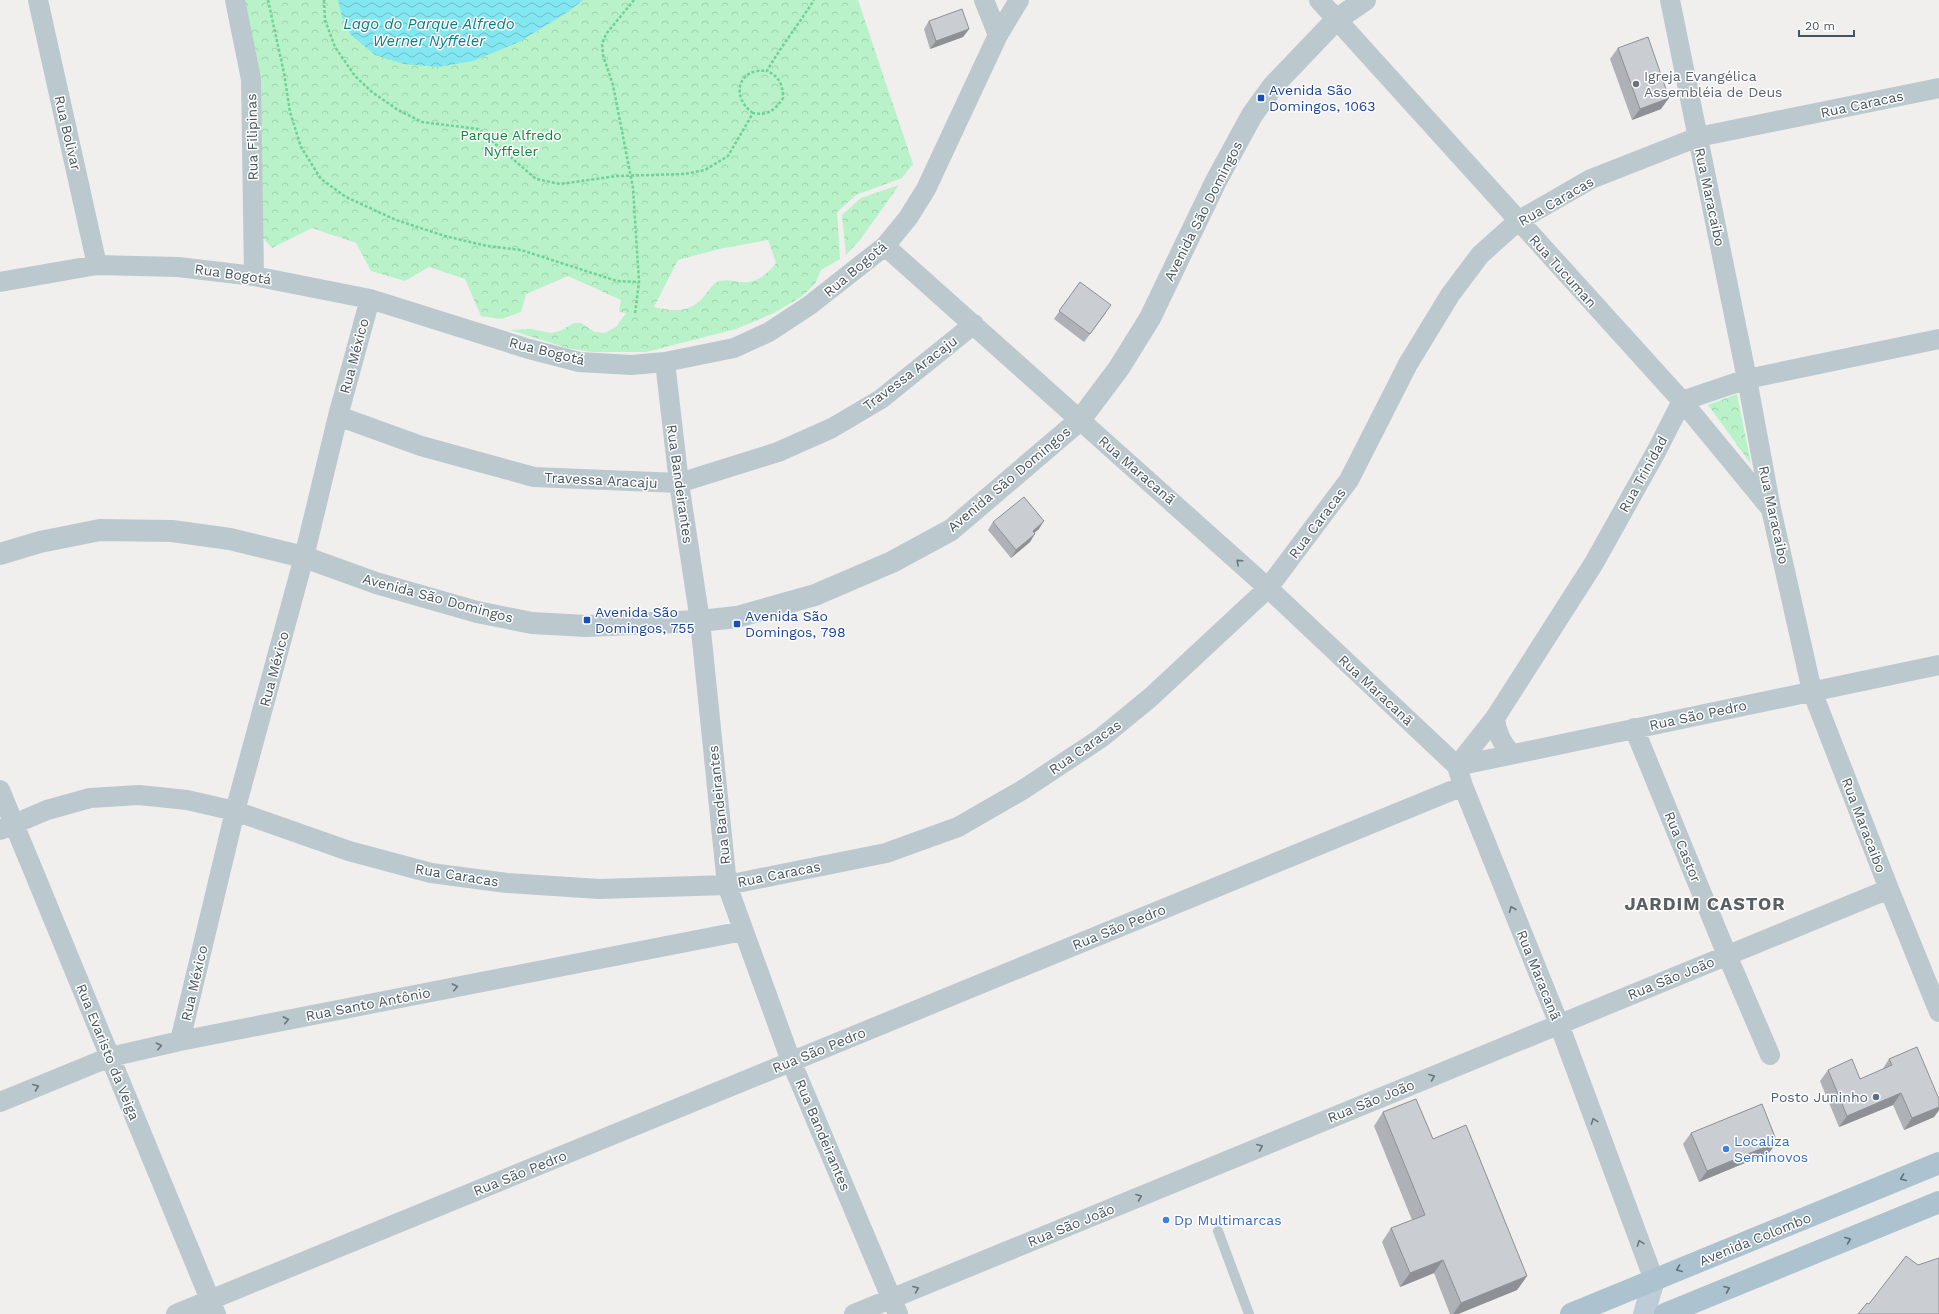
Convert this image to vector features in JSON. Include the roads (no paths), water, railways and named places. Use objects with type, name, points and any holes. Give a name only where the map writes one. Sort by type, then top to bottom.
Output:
[{"type":"main road","name":"Avenida Colombo","points":[[1571,1314],[1939,1164]]},
{"type":"main road","points":[[1665,1314],[1939,1202]]},
{"type":"main road","points":[[1592,1314],[1654,1280]]},
{"type":"main road","points":[[1644,1314],[1654,1280]]},
{"type":"street","name":"Rua Bolivar","points":[[38,0],[97,265]]},
{"type":"street","name":"Rua Filipinas","points":[[235,0],[251,80],[254,276]]},
{"type":"street","points":[[984,0],[998,35]]},
{"type":"street","name":"Rua Bogotá","points":[[0,282],[97,265],[178,267],[254,276],[370,298],[529,349],[580,362],[631,365],[665,362],[734,348],[769,332],[810,306],[885,246],[908,218],[926,189],[998,35],[1019,0]]},
{"type":"street","name":"Rua Tucuman","points":[[1319,0],[1682,401],[1771,509]]},
{"type":"street","name":"Avenida São Domingos","points":[[0,554],[40,542],[100,530],[179,532],[230,539],[304,557],[376,583],[477,612],[532,623],[586,626],[700,621],[737,616],[815,595],[892,562],[951,530],[1080,420],[1119,368],[1150,318],[1216,181],[1252,115],[1273,86],[1336,20],[1365,0]]},
{"type":"street","name":"Rua Maracaibo","points":[[1670,0],[1747,379],[1771,509],[1812,691],[1889,889],[1935,989],[1939,1012]]},
{"type":"street","name":"Rua Caracas","points":[[7,827],[47,810],[90,798],[139,794],[187,800],[235,811],[349,851],[432,873],[507,883],[599,889],[727,885],[886,853],[958,827],[1024,789],[1101,738],[1151,698],[1268,588],[1349,480],[1408,364],[1450,295],[1480,255],[1518,221],[1590,179],[1698,137],[1939,88]]},
{"type":"street","name":"Rua Maracanã","points":[[885,246],[1268,588],[1457,766],[1463,786],[1559,1024],[1654,1280]]},
{"type":"street","name":"Rua México","points":[[180,1041],[235,811],[304,557],[338,416],[370,298]]},
{"type":"street","name":"Travessa Aracaju","points":[[338,416],[422,446],[534,477],[679,483],[778,452],[832,428],[880,399],[974,324]]},
{"type":"street","points":[[1682,401],[1747,379],[1939,338]]},
{"type":"street","name":"Rua Bandeirantes","points":[[665,362],[679,483],[700,621],[727,885],[791,1061],[895,1306]]},
{"type":"street","name":"Rua Trinidad","points":[[1457,766],[1495,718],[1594,563],[1656,452],[1682,401]]},
{"type":"street","name":"Rua São Pedro","points":[[1457,766],[1812,691],[1938,670]]},
{"type":"street","points":[[1495,718],[1496,729],[1499,737],[1511,754]]},
{"type":"street","name":"Rua Castor","points":[[1634,728],[1727,955],[1770,1055]]},
{"type":"street","name":"Rua São Pedro","points":[[176,1314],[213,1307],[791,1061],[1463,786]]},
{"type":"street","name":"Rua Evaristo da Veiga","points":[[0,790],[7,827],[110,1057],[213,1307]]},
{"type":"street","name":"Rua São João","points":[[854,1314],[895,1306],[1559,1024],[1889,889]]},
{"type":"street","name":"Rua Santo Antônio","points":[[0,1102],[110,1057],[180,1041],[743,931]]},
{"type":"lane","points":[[1218,1231],[1249,1314]]},
{"type":"water","name":"Lago do Parque Alfredo Werner Nyffeler","points":[[338,0],[583,0],[568,12],[519,42],[473,61],[439,67],[404,64],[375,55],[351,35],[342,17]]},
{"type":"place","name":"Igreja Evangélica Assembléia de Deus","points":[[1636,84]]},
{"type":"place","name":"Avenida São Domingos, 1063","points":[[1261,98]]},
{"type":"place","name":"Avenida São Domingos, 755","points":[[587,620]]},
{"type":"place","name":"Avenida São Domingos, 798","points":[[737,624]]},
{"type":"place","name":"Posto Juninho","points":[[1876,1097]]},
{"type":"place","name":"Localiza Seminovos","points":[[1726,1149]]},
{"type":"place","name":"Dp Multimarcas","points":[[1166,1220]]},
{"type":"district","name":"JARDIM CASTOR","points":[[1705,904]]},
{"type":"park label","name":"Parque Alfredo Nyffeler","points":[[511,144]]}]
